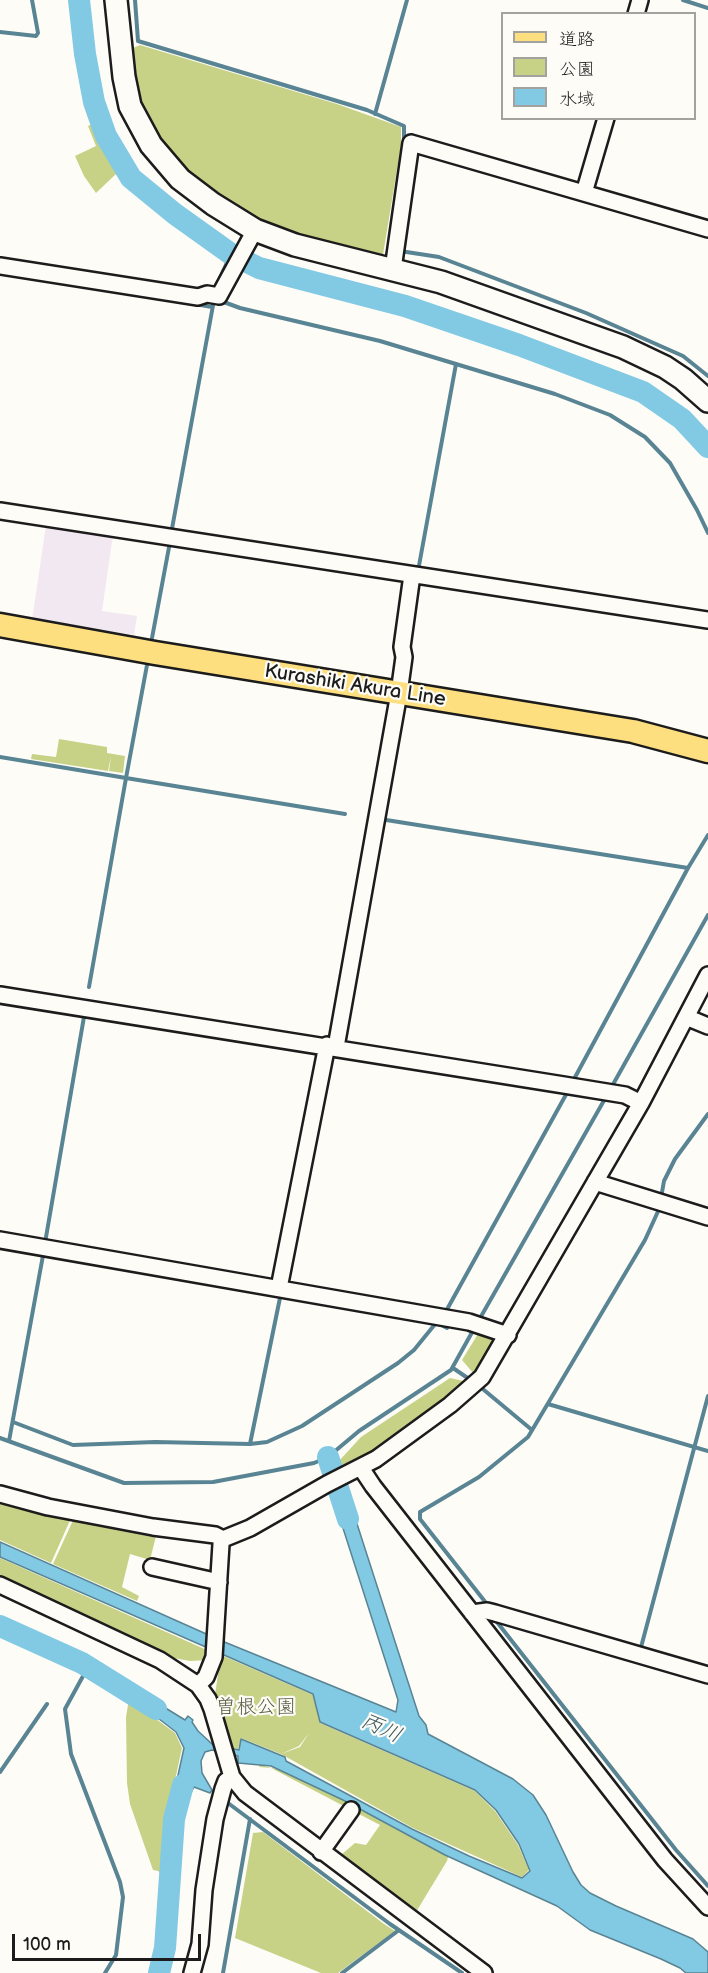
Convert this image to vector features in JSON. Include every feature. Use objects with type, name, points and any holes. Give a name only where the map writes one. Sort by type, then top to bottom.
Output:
[{"type":"main road","name":"Kurashiki Akura Line","points":[[0,625],[633,731],[708,751]]},
{"type":"street","points":[[116,0],[124,77],[130,106],[151,145],[180,178],[213,204],[255,230],[295,245],[395,256],[475,294],[623,347],[665,367],[708,401]]},
{"type":"street","points":[[584,193],[605,120]]},
{"type":"street","points":[[395,256],[411,143],[708,229]]},
{"type":"street","points":[[0,266],[198,297],[207,294],[219,296],[255,230]]},
{"type":"street","points":[[0,511],[708,620]]},
{"type":"street","points":[[279,1288],[330,1047],[399,693],[415,576]]},
{"type":"street","points":[[198,1685],[206,1677],[214,1657],[223,1539],[250,1528],[327,1484],[361,1468],[400,1442],[476,1383],[508,1335],[641,1103],[708,975]]},
{"type":"street","points":[[0,995],[625,1095],[641,1103]]},
{"type":"street","points":[[686,1017],[708,1026]]},
{"type":"street","points":[[595,1182],[708,1217]]},
{"type":"street","points":[[0,1240],[477,1324],[508,1335]]},
{"type":"street","points":[[361,1468],[485,1612],[665,1860],[708,1907]]},
{"type":"street","points":[[0,1494],[48,1507],[153,1527],[215,1535],[223,1539]]},
{"type":"street","points":[[152,1567],[219,1582]]},
{"type":"street","points":[[0,1585],[160,1660],[198,1685],[212,1709],[229,1769],[252,1800],[484,1973]]},
{"type":"street","points":[[485,1612],[708,1675]]},
{"type":"street","points":[[192,1973],[200,1944],[204,1890],[217,1811],[229,1769]]},
{"type":"street","points":[[321,1852],[351,1810]]},
{"type":"shaded area","points":[[46,525],[113,535],[102,611],[137,616],[134,635],[32,620]]},
{"type":"green space","points":[[140,45],[337,104],[401,127],[401,145],[382,261],[318,245],[261,223],[192,181],[143,122],[126,51]]},
{"type":"green space","points":[[94,123],[99,136],[136,190],[133,192],[116,174],[96,193],[84,176],[75,156],[96,146],[88,126]]},
{"type":"green space","points":[[59,739],[107,747],[107,753],[125,756],[123,773],[109,771],[111,756],[108,771],[31,759],[32,754],[56,757]]},
{"type":"green space","points":[[481,1329],[501,1337],[477,1375],[462,1360]]},
{"type":"green space","points":[[450,1378],[468,1382],[367,1457],[359,1457],[338,1467],[339,1461],[361,1437]]},
{"type":"green space","points":[[0,1502],[72,1516],[51,1563],[0,1540]]},
{"type":"green space","points":[[75,1516],[157,1532],[150,1560],[130,1554],[122,1587],[139,1596],[137,1601],[53,1564]]},
{"type":"green space","points":[[0,1558],[209,1651],[208,1660],[190,1661],[174,1658],[0,1577]]},
{"type":"green space","name":"曽根公園","points":[[221,1655],[313,1695],[320,1723],[475,1791],[495,1811],[518,1845],[529,1870],[522,1877],[413,1828],[281,1754],[241,1738],[238,1749],[230,1747],[214,1701]],"holes":[[[309,1733],[300,1747],[281,1754],[299,1746]]]},
{"type":"green space","points":[[129,1699],[175,1733],[182,1748],[170,1803],[165,1876],[153,1870],[130,1804],[127,1783],[126,1717]]},
{"type":"green space","points":[[260,1765],[280,1770],[345,1801],[448,1857],[416,1912],[341,1855],[355,1843],[366,1845],[380,1825],[271,1768],[259,1767]]},
{"type":"green space","points":[[263,1832],[395,1931],[338,1973],[321,1973],[235,1938],[253,1833]]},
{"type":"water","name":"丙川","points":[[343,1488],[349,1499],[419,1716],[426,1725],[428,1734],[513,1779],[533,1795],[546,1815],[581,1885],[590,1893],[616,1906],[693,1939],[708,1952],[708,1973],[686,1973],[661,1959],[590,1930],[557,1906],[445,1855],[345,1801],[271,1766],[238,1763],[238,1756],[212,1750],[205,1752],[201,1761],[202,1773],[212,1790],[210,1793],[194,1787],[179,1815],[171,1814],[184,1748],[176,1732],[129,1696],[133,1688],[185,1720],[188,1716],[193,1720],[198,1731],[212,1744],[239,1750],[241,1739],[285,1757],[286,1761],[412,1829],[469,1856],[522,1878],[530,1871],[519,1844],[496,1810],[475,1790],[320,1722],[313,1694],[0,1557],[0,1542],[222,1641],[396,1712],[398,1700],[334,1500],[334,1490]]},
{"type":"waterway","points":[[0,32],[36,36],[38,33],[32,0]]},
{"type":"waterway","points":[[79,0],[85,54],[94,102],[106,136],[131,178],[175,214],[231,254],[259,268],[405,306],[519,345],[643,392],[682,419],[708,447]]},
{"type":"waterway","points":[[135,0],[138,41],[367,110],[404,126],[404,146]]},
{"type":"waterway","points":[[375,114],[407,0]]},
{"type":"waterway","points":[[683,0],[708,8]]},
{"type":"waterway","points":[[400,251],[439,257],[586,313],[683,356],[708,376]]},
{"type":"waterway","points":[[217,284],[231,254]]},
{"type":"waterway","points":[[171,534],[214,300]]},
{"type":"waterway","points":[[221,301],[240,308],[380,341],[555,394],[610,415],[645,437],[670,463],[708,533]]},
{"type":"waterway","points":[[195,304],[212,307]]},
{"type":"waterway","points":[[420,572],[418,571],[456,364]]},
{"type":"waterway","points":[[152,638],[170,542]]},
{"type":"waterway","points":[[0,757],[126,778],[147,665]]},
{"type":"waterway","points":[[89,987],[126,778],[345,814]]},
{"type":"waterway","points":[[380,819],[688,868]]},
{"type":"waterway","points":[[573,1081],[708,835]]},
{"type":"waterway","points":[[611,1088],[708,915]]},
{"type":"waterway","points":[[45,1243],[85,1011]]},
{"type":"waterway","points":[[445,1313],[568,1091]]},
{"type":"waterway","points":[[479,1320],[606,1097]]},
{"type":"waterway","points":[[661,1198],[664,1181],[675,1159],[708,1114]]},
{"type":"waterway","points":[[490,1608],[420,1519],[420,1512],[479,1477],[528,1437],[645,1240],[660,1207]]},
{"type":"waterway","points":[[9,1441],[44,1250]]},
{"type":"waterway","points":[[250,1444],[281,1293]]},
{"type":"waterway","points":[[500,1360],[538,1295]]},
{"type":"waterway","points":[[13,1422],[73,1445],[267,1442],[302,1426],[398,1363],[414,1350],[436,1323]]},
{"type":"waterway","points":[[438,1323],[447,1328]]},
{"type":"waterway","points":[[0,1438],[124,1483],[213,1482],[314,1463],[328,1457],[359,1431],[451,1370],[475,1327]]},
{"type":"waterway","points":[[453,1368],[472,1381]]},
{"type":"waterway","points":[[478,1385],[532,1430]]},
{"type":"waterway","points":[[640,1651],[708,1396]]},
{"type":"waterway","points":[[548,1404],[708,1451]]},
{"type":"waterway","points":[[328,1457],[348,1519]]},
{"type":"waterway","points":[[493,1617],[676,1850],[708,1886]]},
{"type":"waterway","points":[[0,1626],[82,1663],[156,1709]]},
{"type":"waterway","points":[[88,1667],[65,1709],[71,1754],[120,1882],[123,1897],[116,1955],[105,1973]]},
{"type":"waterway","points":[[0,1772],[47,1704]]},
{"type":"waterway","points":[[159,1973],[165,1948],[174,1819],[183,1785]]},
{"type":"waterway","points":[[228,1803],[390,1924],[462,1973]]},
{"type":"waterway","points":[[223,1973],[250,1819]]},
{"type":"waterway","points":[[342,1973],[399,1930]]}]
